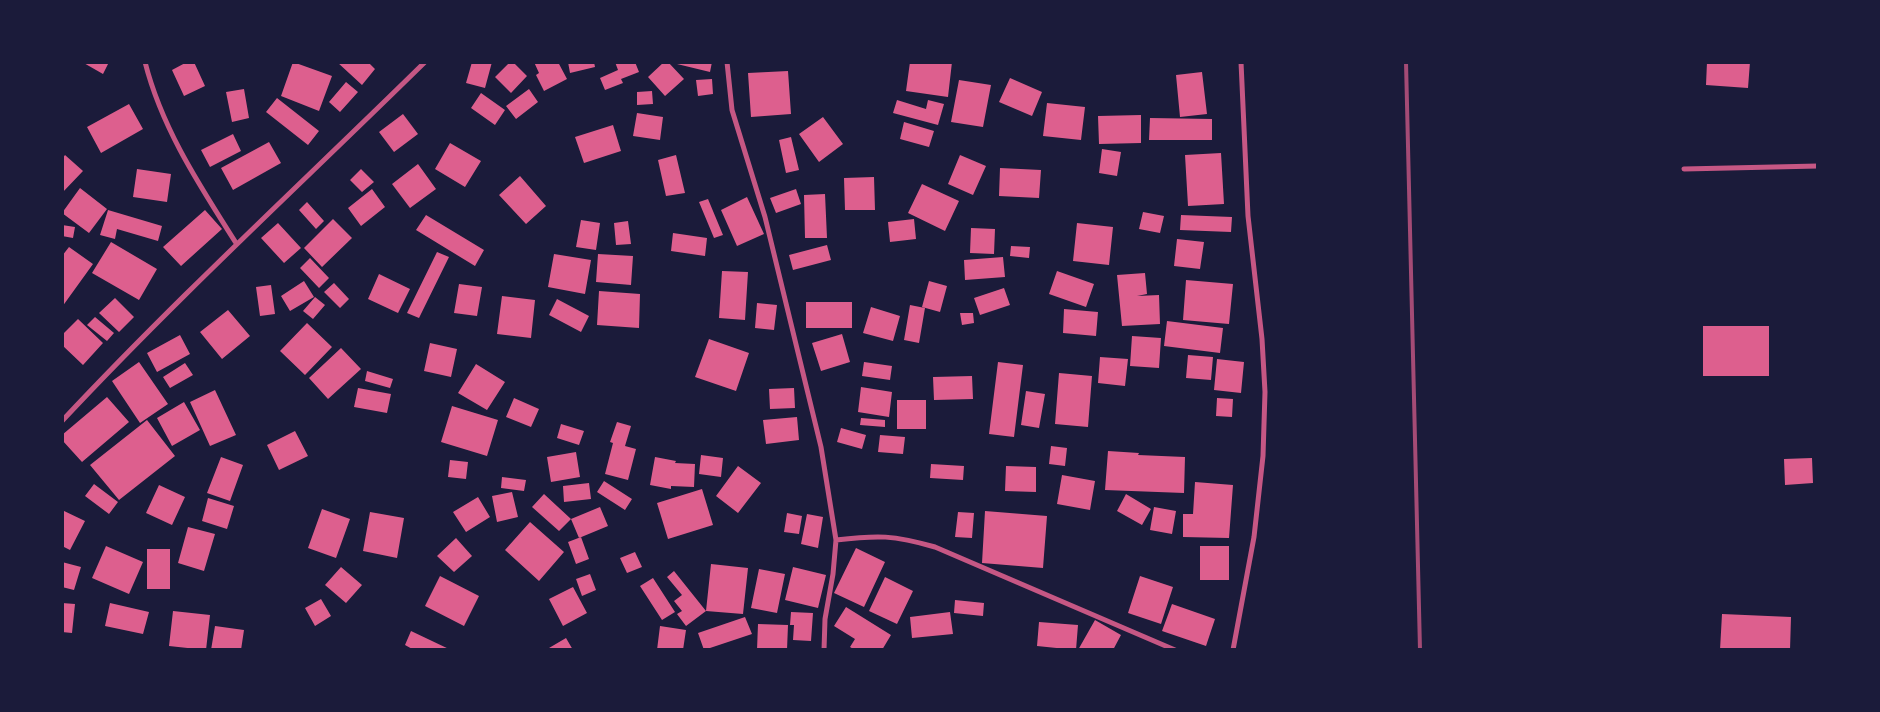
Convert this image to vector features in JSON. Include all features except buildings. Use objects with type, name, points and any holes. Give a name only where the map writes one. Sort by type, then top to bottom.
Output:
[{"type":"street","points":[[145,62],[175,142],[197,182],[236,243]]},
{"type":"street","points":[[62,421],[236,243],[280,204],[425,62]]},
{"type":"street","points":[[727,62],[732,110],[765,218],[821,447],[836,540],[833,574],[825,619],[824,650]]},
{"type":"street","points":[[1234,650],[1255,528],[1263,456],[1265,392],[1262,339],[1248,216],[1241,62]]},
{"type":"street","points":[[1684,169],[1818,166]]},
{"type":"street","points":[[836,540],[876,535],[902,537],[935,548],[1175,650]]},
{"type":"railway","points":[[1406,62],[1420,650]]}]
